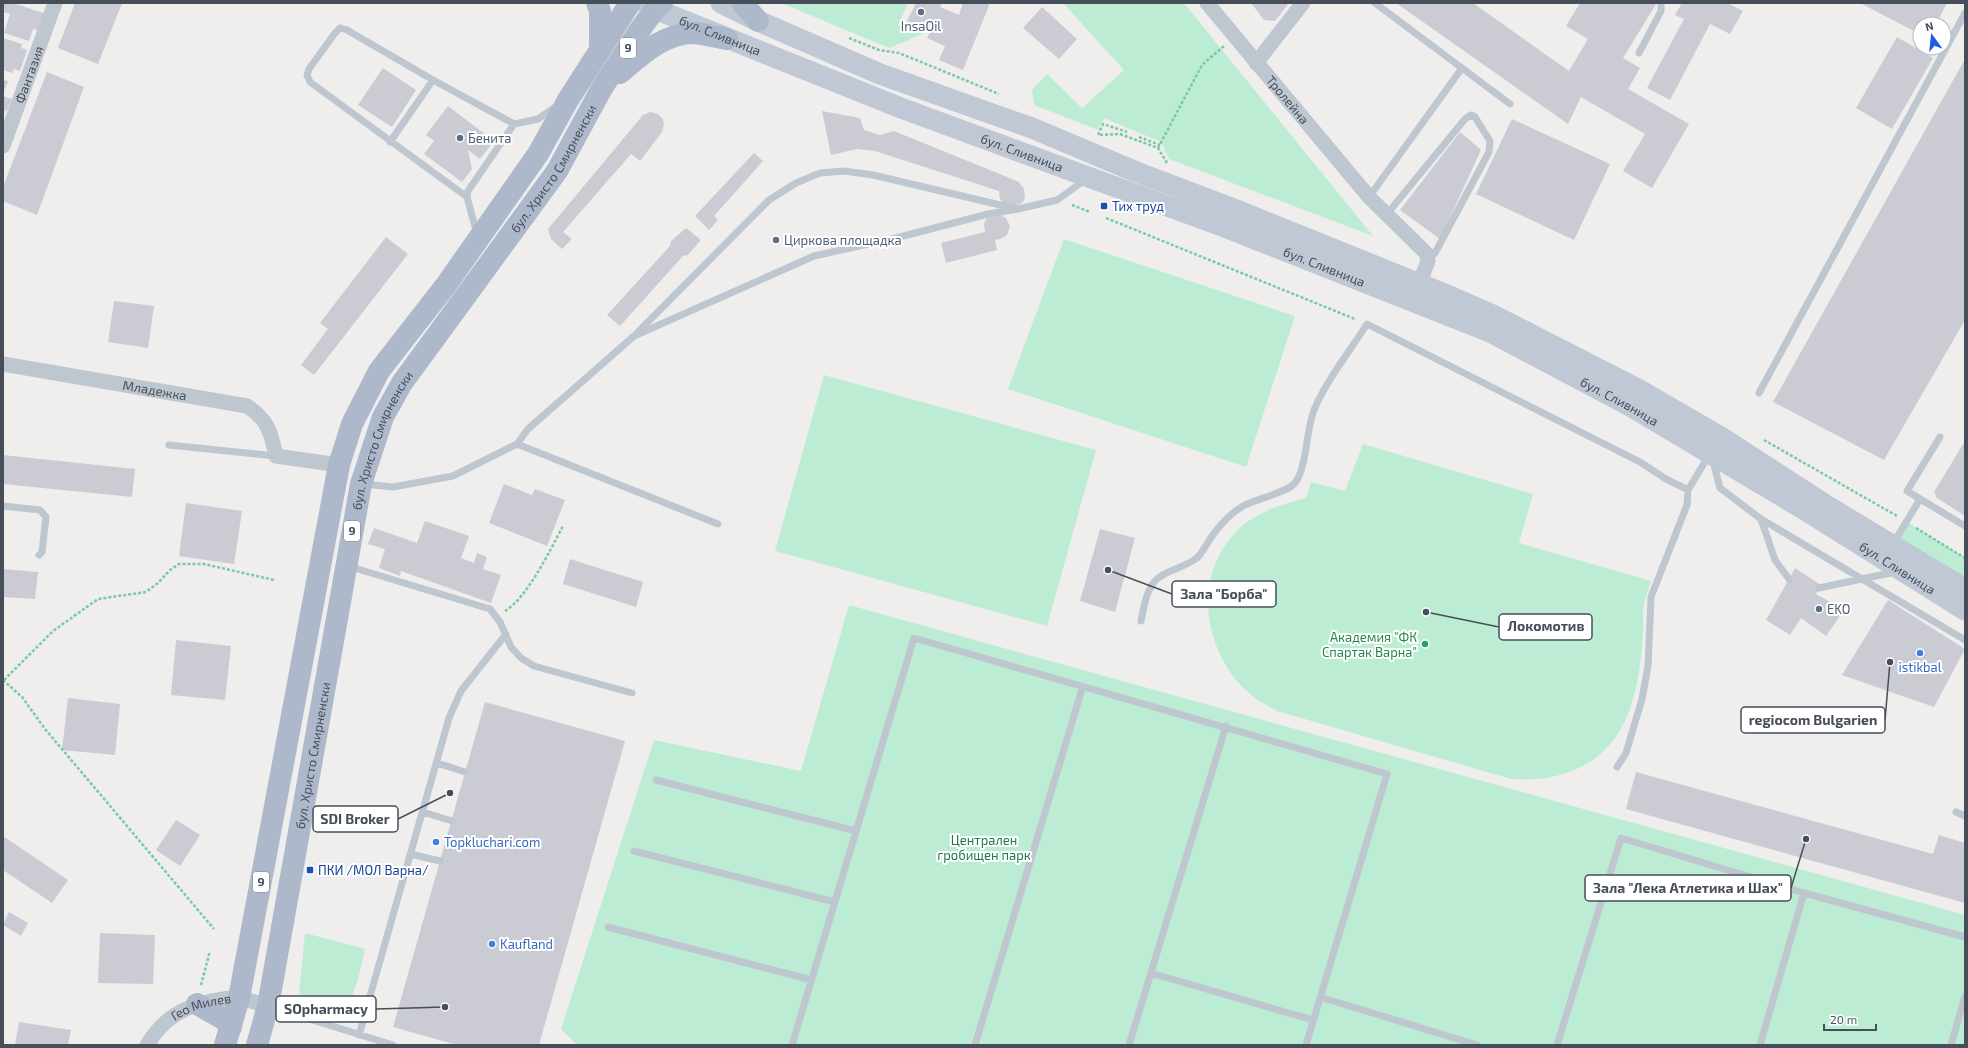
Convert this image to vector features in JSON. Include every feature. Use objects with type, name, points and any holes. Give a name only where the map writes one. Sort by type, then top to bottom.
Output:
[{"type":"main road","points":[[597,3],[600,11],[600,50]]},
{"type":"main road","name":"бул. Христо Смирненски","points":[[228,1036],[239,998],[339,465],[352,424],[379,371],[446,285],[538,154],[568,100],[630,3]]},
{"type":"main road","name":"бул. Сливница","points":[[721,3],[758,21],[880,74],[1032,128],[1134,171],[1234,209],[1419,284],[1519,328],[1638,389],[1720,437],[1892,546],[1965,589]]},
{"type":"main road","points":[[742,3],[758,21]]},
{"type":"main road","name":"бул. Христо Смирненски","points":[[257,1045],[268,1006],[361,484],[383,417],[402,383],[557,171],[602,88],[654,5]]},
{"type":"main road","name":"бул. Сливница","points":[[654,5],[727,39],[900,108],[1227,228],[1490,332],[1630,406],[1710,453],[1965,610]]},
{"type":"main road","points":[[602,88],[638,57],[666,39],[694,33],[727,39]]},
{"type":"main road","points":[[196,1004],[225,1020],[228,1036]]},
{"type":"street","name":"Фантазия","points":[[3,146],[55,3]]},
{"type":"street","name":"Тролейна","points":[[1207,3],[1369,197],[1426,253],[1428,259]]},
{"type":"street","points":[[1256,62],[1303,3]]},
{"type":"street","points":[[1419,284],[1428,259]]},
{"type":"street","name":"Младежка","points":[[3,364],[247,406],[260,415],[268,426],[276,456]]},
{"type":"street","points":[[276,456],[339,465]]},
{"type":"street","name":"Гео Милев","points":[[146,1045],[154,1033],[171,1016],[196,1004],[239,998],[268,1006]]},
{"type":"lane","points":[[1375,3],[1510,104]]},
{"type":"lane","points":[[1639,53],[1661,11],[1660,3]]},
{"type":"lane","points":[[1759,392],[1965,13]]},
{"type":"lane","points":[[467,197],[310,82],[307,76],[309,69],[340,28],[347,30],[433,80],[514,124],[538,119],[568,100]]},
{"type":"lane","points":[[1369,197],[1462,68]]},
{"type":"lane","points":[[390,142],[433,80]]},
{"type":"lane","points":[[1387,214],[1465,119],[1471,115],[1475,117],[1490,141],[1489,152],[1435,253],[1428,259]]},
{"type":"lane","points":[[478,238],[467,197],[468,191],[514,124]]},
{"type":"lane","points":[[361,484],[393,487],[453,476],[517,444],[528,429],[634,336],[769,200],[796,183],[820,174],[844,171],[873,175],[1018,210]]},
{"type":"lane","points":[[634,336],[814,256],[896,238],[988,214],[1018,210],[1057,200],[1089,178]]},
{"type":"lane","points":[[1141,621],[1148,590],[1156,579],[1165,573],[1188,564],[1198,556],[1224,521],[1242,507],[1260,498],[1288,489],[1295,483],[1300,472],[1309,424],[1315,408],[1367,324],[1640,462],[1666,479],[1688,490]]},
{"type":"lane","points":[[1940,437],[1907,491],[1965,526]]},
{"type":"lane","points":[[517,444],[718,524]]},
{"type":"lane","points":[[169,446],[276,456]]},
{"type":"lane","points":[[1617,767],[1626,753],[1642,699],[1648,666],[1651,597],[1687,505],[1688,490],[1710,453]]},
{"type":"lane","points":[[1710,453],[1720,488],[1761,519],[1965,640]]},
{"type":"lane","points":[[1892,546],[1920,499]]},
{"type":"lane","points":[[3,506],[40,510],[44,513],[46,517],[42,552],[39,555]]},
{"type":"lane","points":[[1761,519],[1775,560],[1789,579]]},
{"type":"lane","points":[[346,566],[490,609],[496,616],[506,634],[511,648],[521,658],[534,666],[632,693]]},
{"type":"lane","points":[[1819,588],[1901,570]]},
{"type":"lane","points":[[359,1035],[449,718],[460,691],[506,634]]},
{"type":"lane","points":[[792,1045],[914,638],[1226,726],[1387,774],[1306,1045]]},
{"type":"lane","points":[[976,1045],[1083,686]]},
{"type":"lane","points":[[1129,1045],[1226,726]]},
{"type":"lane","points":[[437,763],[466,772]]},
{"type":"lane","points":[[656,780],[856,831]]},
{"type":"lane","points":[[423,812],[452,821]]},
{"type":"lane","points":[[1956,812],[1965,816]]},
{"type":"lane","points":[[1557,1045],[1621,838],[1804,893],[1965,937]]},
{"type":"lane","points":[[634,851],[835,902]]},
{"type":"lane","points":[[410,854],[440,861]]},
{"type":"lane","points":[[1760,1045],[1804,893]]},
{"type":"lane","points":[[608,927],[812,980]]},
{"type":"lane","points":[[1151,973],[1313,1020]]},
{"type":"lane","points":[[1951,1045],[1965,996]]},
{"type":"lane","points":[[1320,997],[1478,1045]]},
{"type":"lane","points":[[268,1006],[393,1045]]},
{"type":"path","points":[[1139,137],[1159,146],[1202,65],[1235,36]]},
{"type":"path","points":[[1098,135],[1104,124],[1127,132]]},
{"type":"path","points":[[1071,204],[1090,212]]},
{"type":"path","points":[[1106,218],[1367,324]]},
{"type":"path","points":[[1907,522],[1965,558]]},
{"type":"path","points":[[496,616],[514,605],[543,562],[563,526]]},
{"type":"path","points":[[214,929],[73,764],[22,697],[4,680],[53,631],[98,599],[146,592],[158,583],[170,570],[179,564],[204,564],[274,580]]},
{"type":"path","points":[[196,1004],[210,951]]},
{"type":"green space","points":[[781,3],[908,3],[898,25],[923,34],[889,48]]},
{"type":"green space","points":[[1063,3],[1184,3],[1373,236],[1169,159],[1161,142],[1104,118],[1098,130],[1034,105],[1032,90],[1047,74],[1082,108],[1124,70]]},
{"type":"green space","points":[[1064,239],[1295,316],[1246,467],[1008,389]]},
{"type":"green space","points":[[824,375],[1096,450],[1047,626],[775,551]]},
{"type":"green space","points":[[1363,444],[1533,494],[1519,543],[1651,581],[1643,611],[1640,669],[1632,704],[1616,737],[1590,762],[1571,771],[1552,777],[1511,779],[1277,711],[1256,699],[1238,682],[1224,661],[1214,639],[1209,615],[1209,591],[1214,567],[1225,545],[1249,520],[1281,505],[1306,498],[1311,482],[1345,491]]},
{"type":"green space","points":[[1907,522],[1965,558],[1965,578],[1897,537]]},
{"type":"green space","name":"Централен гробищен парк","points":[[849,605],[1965,915],[1965,1045],[577,1045],[561,1029],[654,740],[801,771]]},
{"type":"green space","points":[[305,933],[365,949],[355,987],[349,1000],[345,1003],[340,1004],[328,1002],[299,994]]},
{"type":"building","points":[[3,3],[13,3],[46,14],[40,31],[33,29],[29,41],[4,33],[10,14],[3,12]]},
{"type":"building","points":[[75,3],[122,3],[98,64],[58,48]]},
{"type":"building","points":[[916,3],[942,3],[940,7],[959,15],[963,3],[990,3],[963,70],[939,60],[945,46],[927,38],[930,32],[907,21]]},
{"type":"building","points":[[1251,3],[1289,3],[1275,21],[1264,20]]},
{"type":"building","points":[[1396,3],[1473,3],[1569,71],[1588,39],[1566,26],[1580,3],[1654,3],[1656,4],[1623,58],[1640,68],[1628,89],[1689,124],[1652,188],[1623,171],[1645,134],[1581,97],[1568,124]]},
{"type":"building","points":[[1682,3],[1727,3],[1743,11],[1730,34],[1710,24],[1670,100],[1647,88],[1684,19],[1675,15]]},
{"type":"building","points":[[1860,3],[1947,3],[1940,16],[1912,16],[1912,30]]},
{"type":"building","points":[[1042,7],[1077,39],[1059,59],[1023,28]]},
{"type":"building","points":[[1897,37],[1912,46],[1912,56],[1930,56],[1933,58],[1892,129],[1856,108]]},
{"type":"building","points":[[3,38],[22,44],[21,48],[27,50],[20,71],[14,69],[12,73],[3,70]]},
{"type":"building","points":[[1965,59],[1965,320],[1884,460],[1773,402]]},
{"type":"building","points":[[383,68],[416,90],[392,127],[358,105]]},
{"type":"building","points":[[47,72],[84,87],[37,215],[3,201],[3,187]]},
{"type":"building","points":[[3,80],[8,81],[3,94]]},
{"type":"building","points":[[3,96],[12,99],[7,111],[3,110]]},
{"type":"building","name":"Бенита","points":[[448,106],[494,141],[480,159],[468,150],[472,169],[462,182],[424,154],[434,141],[426,135]]},
{"type":"building","points":[[822,111],[860,118],[864,130],[880,135],[894,131],[1019,182],[1024,189],[1025,198],[1023,202],[1015,207],[1003,203],[1000,199],[999,191],[875,151],[857,149],[831,155]]},
{"type":"building","points":[[650,112],[658,114],[663,119],[664,125],[662,132],[640,161],[631,154],[563,232],[572,239],[562,249],[551,239],[548,229],[643,115]]},
{"type":"building","points":[[1512,119],[1610,164],[1574,240],[1476,194]]},
{"type":"building","points":[[1460,132],[1481,150],[1440,239],[1400,210]]},
{"type":"building","points":[[754,153],[763,161],[714,216],[718,220],[709,230],[695,216]]},
{"type":"building","points":[[999,214],[1006,218],[1010,226],[1007,235],[995,240],[997,250],[946,263],[941,243],[985,232],[984,224],[987,217]]},
{"type":"building","points":[[686,228],[701,240],[688,255],[683,256],[620,326],[607,315],[670,246],[671,241]]},
{"type":"building","points":[[386,237],[408,254],[314,375],[301,365],[328,329],[320,323]]},
{"type":"building","points":[[114,301],[154,306],[148,348],[108,342]]},
{"type":"building","points":[[1965,441],[1965,516],[1937,498],[1934,492]]},
{"type":"building","points":[[3,455],[135,469],[132,497],[3,484]]},
{"type":"building","points":[[504,484],[532,495],[535,489],[565,500],[547,546],[489,523]]},
{"type":"building","points":[[186,503],[242,511],[234,564],[179,556]]},
{"type":"building","points":[[425,521],[469,536],[461,558],[474,563],[477,553],[487,557],[483,569],[501,575],[491,603],[401,571],[400,576],[379,568],[385,549],[368,544],[374,528],[417,543]]},
{"type":"building","points":[[1100,529],[1135,538],[1115,612],[1080,601]]},
{"type":"building","points":[[570,559],[643,582],[636,607],[563,584]]},
{"type":"building","points":[[1795,568],[1821,585],[1816,594],[1844,610],[1826,636],[1801,618],[1790,635],[1766,620]]},
{"type":"building","points":[[3,569],[38,572],[35,599],[3,597]]},
{"type":"building","points":[[1888,600],[1965,649],[1934,707],[1842,675]]},
{"type":"building","points":[[176,640],[231,646],[225,700],[171,695]]},
{"type":"building","points":[[68,698],[120,704],[115,755],[62,750]]},
{"type":"building","name":"Kaufland","points":[[485,702],[625,741],[539,1045],[457,1045],[393,1027]]},
{"type":"building","points":[[1636,772],[1933,854],[1939,835],[1965,843],[1965,903],[1626,809]]},
{"type":"building","points":[[176,820],[200,835],[180,866],[156,850]]},
{"type":"building","points":[[3,836],[68,880],[52,903],[3,870]]},
{"type":"building","points":[[9,912],[28,923],[21,936],[3,925]]},
{"type":"building","points":[[100,933],[155,935],[153,984],[98,983]]},
{"type":"building","points":[[19,1022],[71,1030],[68,1045],[15,1045]]},
{"type":"place","name":"InsaOil","points":[[921,12]]},
{"type":"place","name":"Бенита","points":[[460,138]]},
{"type":"place","name":"Тих труд","points":[[1104,206]]},
{"type":"place","name":"Циркова площадка","points":[[776,240]]},
{"type":"place","name":"Зала \"Борба\"","points":[[1108,570]]},
{"type":"place","name":"EKO","points":[[1819,609]]},
{"type":"place","name":"Локомотив","points":[[1426,612]]},
{"type":"place","name":"Академия \"ФК Спартак Варна\"","points":[[1425,644]]},
{"type":"place","name":"istikbal","points":[[1920,653]]},
{"type":"place","name":"regiocom Bulgarien","points":[[1890,662]]},
{"type":"place","name":"SDI Broker","points":[[450,793]]},
{"type":"place","name":"Зала \"Лека Атлетика и Шах\"","points":[[1806,839]]},
{"type":"place","name":"Topkluchari.com","points":[[436,842]]},
{"type":"place","name":"ПКИ /МОЛ Варна/","points":[[310,870]]},
{"type":"place","name":"Kaufland","points":[[492,944]]},
{"type":"place","name":"SOpharmacy","points":[[445,1007]]}]
